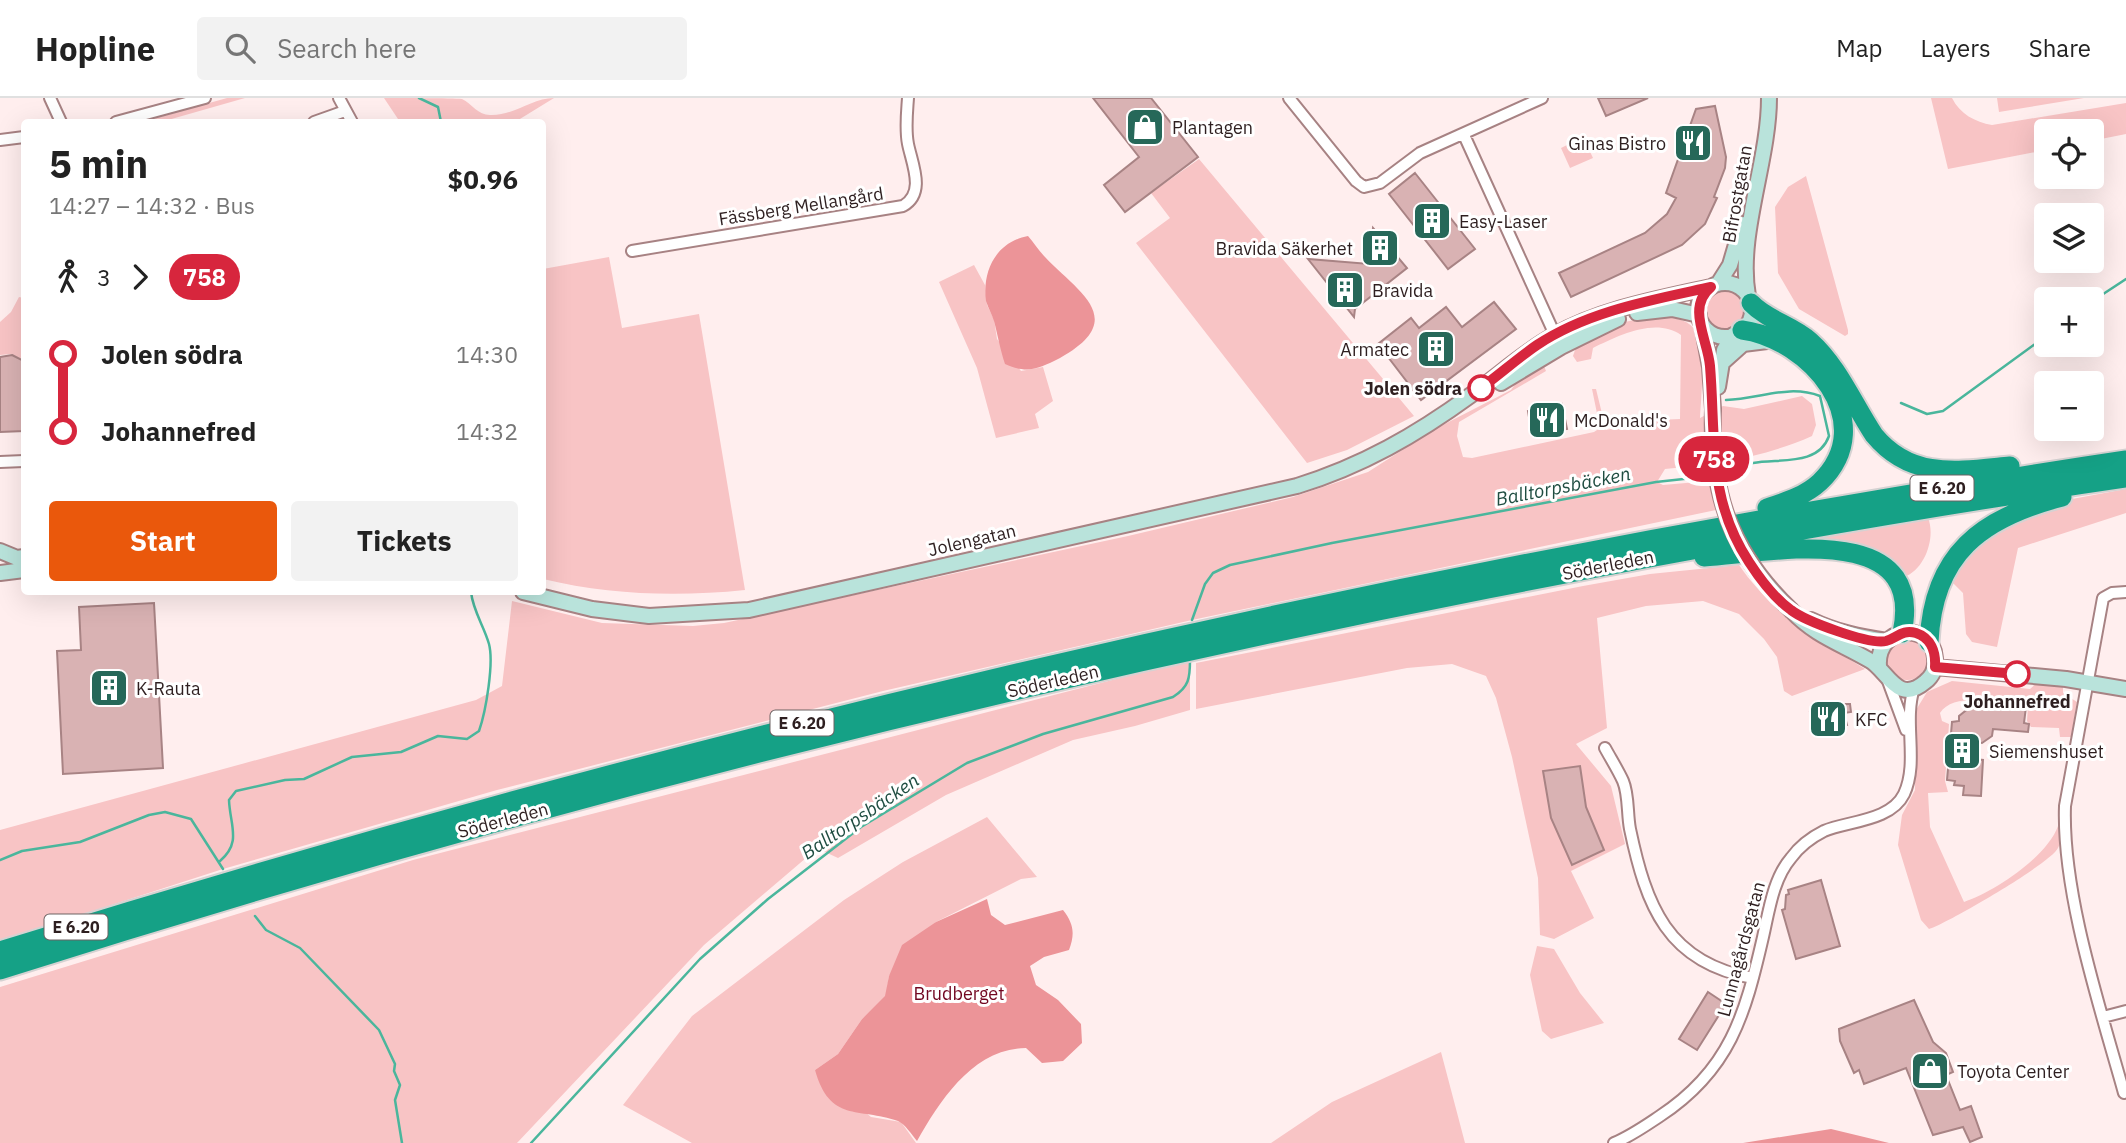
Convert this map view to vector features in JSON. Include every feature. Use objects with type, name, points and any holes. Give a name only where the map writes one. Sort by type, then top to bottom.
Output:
[{"type":"highway","points":[[1749,299],[1761,312],[1806,337],[1824,355],[1874,435],[1883,446],[1903,461],[1915,466],[1947,470],[2126,458]]},
{"type":"highway","points":[[1714,527],[1804,494],[1819,482],[1838,456],[1842,427],[1830,388],[1813,364],[1770,335],[1738,332]]},
{"type":"highway","name":"Söderleden","points":[[0,950],[266,869],[508,800],[888,701],[1327,602],[1714,527],[2126,458]]},
{"type":"highway","points":[[1929,642],[1932,606],[1942,577],[1958,553],[1977,534],[2018,512],[2126,479]]},
{"type":"highway","name":"Söderleden","points":[[0,970],[288,881],[512,817],[863,726],[1312,625],[1636,560],[1934,506],[2126,479]]},
{"type":"highway","points":[[1636,560],[1828,550],[1870,556],[1889,569],[1902,592],[1906,614],[1894,637]]},
{"type":"street","points":[[50,98],[60,119]]},
{"type":"street","points":[[127,119],[205,98]]},
{"type":"street","points":[[339,98],[350,119]]},
{"type":"street","name":"Fässberg Mellangård","points":[[632,251],[903,206],[914,195],[916,187],[914,160],[908,144],[908,98]]},
{"type":"street","points":[[1289,98],[1356,181],[1364,187],[1380,183],[1420,153],[1542,98]]},
{"type":"street","name":"Bifrostgatan","points":[[1700,319],[1700,299],[1714,285],[1733,257],[1746,207],[1760,129],[1762,98]]},
{"type":"street","name":"Bifrostgatan","points":[[1713,408],[1724,350],[1749,320],[1745,272],[1747,249],[1768,126],[1769,98]]},
{"type":"street","points":[[322,119],[345,111]]},
{"type":"street","points":[[1464,135],[1555,335]]},
{"type":"street","points":[[0,139],[21,137]]},
{"type":"street","points":[[1714,285],[1735,285],[1749,299]]},
{"type":"street","name":"Jolengatan","points":[[535,595],[592,609],[649,616],[749,610],[1297,486],[1361,463],[1419,432],[1536,345],[1555,335],[1624,308],[1714,285]]},
{"type":"street","name":"Jolengatan","points":[[1419,432],[1430,429],[1561,347],[1602,326],[1647,311],[1672,309],[1700,319]]},
{"type":"street","points":[[1700,319],[1713,333],[1738,332]]},
{"type":"street","points":[[1700,319],[1710,367],[1713,458],[1724,512],[1737,544],[1757,575],[1804,624],[1879,666]]},
{"type":"street","points":[[1720,368],[1731,352],[1743,344],[1759,341],[1782,344]]},
{"type":"street","points":[[0,462],[21,461]]},
{"type":"street","points":[[0,551],[21,557]]},
{"type":"street","points":[[0,573],[21,570]]},
{"type":"street","points":[[2124,1093],[2084,941],[2064,838],[2065,806],[2103,598],[2112,593],[2126,592]]},
{"type":"street","points":[[1792,611],[1829,629],[1857,637],[1919,635],[1929,642],[1935,654],[1935,667],[1930,678],[1914,688],[1903,689],[1888,681],[1879,666],[1879,655],[1894,637]]},
{"type":"street","points":[[1935,667],[2087,681],[2126,689]]},
{"type":"street","name":"Lunnagårdsgatan","points":[[1888,681],[1909,739]]},
{"type":"street","name":"Lunnagårdsgatan","points":[[1614,1143],[1672,1108],[1710,1074],[1737,1029],[1754,978],[1773,894],[1786,864],[1803,846],[1822,832],[1877,815],[1900,800],[1907,785],[1914,688]]},
{"type":"street","points":[[1605,748],[1625,783],[1637,867],[1655,912],[1694,955],[1722,970],[1754,978]]},
{"type":"street","points":[[2103,1017],[2126,1011]]},
{"type":"shaded area","points":[[227,98],[245,98],[172,119],[153,119]]},
{"type":"shaded area","points":[[384,98],[462,99],[486,115],[499,115],[554,98],[520,119],[398,119]]},
{"type":"shaded area","points":[[1931,98],[1952,98],[1959,109],[1969,116],[1992,125],[2126,103],[2126,134],[2104,138],[2104,119],[2034,119],[2034,152],[1948,169]]},
{"type":"shaded area","points":[[1997,98],[2084,98],[1999,112]]},
{"type":"shaded area","points":[[1583,137],[1593,158],[1570,168],[1561,148]]},
{"type":"shaded area","points":[[1199,159],[1414,416],[1347,450],[1307,463],[1136,243],[1170,218],[1151,193]]},
{"type":"shaded area","points":[[1806,176],[1848,330],[1845,336],[1799,309],[1778,273],[1775,207],[1788,187]]},
{"type":"shaded area","points":[[609,257],[622,328],[699,314],[745,590],[643,593],[546,580],[546,268]]},
{"type":"shaded area","points":[[974,265],[985,285],[987,305],[994,319],[997,339],[1021,371],[1043,367],[1053,401],[1035,414],[1039,428],[996,438],[977,368],[939,282]]},
{"type":"shaded area","points":[[1725,289],[1739,295],[1745,309],[1739,323],[1725,329],[1711,323],[1705,309],[1711,295]]},
{"type":"shaded area","points":[[21,297],[21,359],[11,354],[0,355],[0,322]]},
{"type":"shaded area","points":[[1658,316],[1678,319],[1691,325],[1698,337],[1702,372],[1700,418],[1723,406],[1744,409],[1802,396],[1812,404],[1816,425],[1812,436],[1777,449],[1740,458],[1665,469],[1657,482],[1663,485],[1709,481],[1716,510],[1192,620],[883,691],[497,790],[223,869],[0,941],[0,830],[476,700],[502,686],[512,601],[602,623],[693,626],[724,623],[1128,536],[1293,497],[1368,472],[1435,429],[1511,390],[1516,383],[1544,366],[1546,371],[1459,422],[1457,436],[1463,457],[1472,458],[1594,432],[1600,428],[1592,389],[1596,389],[1606,430],[1657,420],[1680,419],[1681,335],[1660,328],[1637,330],[1593,348],[1591,359],[1577,362],[1573,356],[1586,337],[1597,331]]},
{"type":"shaded area","points":[[2126,489],[2126,513],[2018,548],[1997,647],[1972,642],[1966,634],[1963,593],[1949,579],[1975,544],[2042,508],[2072,499]]},
{"type":"shaded area","points":[[1928,518],[1931,534],[1927,552],[1918,568],[1904,577],[1891,561],[1875,550],[1855,545],[1812,543],[1749,550],[1866,525]]},
{"type":"shaded area","points":[[1739,565],[1780,610],[1865,669],[1792,696],[1784,691],[1777,657],[1764,639],[1739,614],[1703,601],[1646,606],[1597,618],[1607,728],[1576,744],[1611,786],[1625,844],[1571,871],[1594,918],[1554,939],[1540,935],[1538,878],[1512,757],[1496,698],[1486,676],[1452,664],[1407,668],[1196,709],[1196,663],[1583,586],[1650,574]]},
{"type":"shaded area","points":[[1907,640],[1921,646],[1927,660],[1921,674],[1907,680],[1893,674],[1887,660],[1893,646]]},
{"type":"shaded area","points":[[1190,660],[1190,710],[1073,740],[946,795],[838,858],[825,852],[813,852],[704,945],[517,1143],[0,1143],[0,987],[413,860]]},
{"type":"shaded area","points":[[1952,681],[2030,689],[2037,683],[2063,685],[2063,693],[2077,702],[2071,737],[2060,737],[2059,728],[2031,727],[2027,721],[2028,706],[1968,700],[1947,706],[1940,713],[1942,721],[1949,724],[1945,781],[1948,792],[1928,793],[1930,827],[1964,902],[1990,890],[2018,872],[2043,850],[2058,826],[2060,840],[2058,848],[2051,856],[2019,879],[1929,929],[1921,920],[1898,845],[1902,815],[1915,790],[1916,710],[1927,692]]},
{"type":"shaded area","points":[[987,817],[1037,877],[1021,879],[936,922],[889,976],[886,996],[862,1019],[838,1054],[815,1070],[871,1117],[901,1122],[916,1143],[692,1143],[623,1105],[692,1016],[844,900],[903,862]]},
{"type":"shaded area","points":[[1537,946],[1554,949],[1580,993],[1604,1023],[1551,1039],[1542,1031],[1530,975]]},
{"type":"shaded area","points":[[1441,1052],[1465,1143],[1271,1143],[1332,1102]]},
{"type":"green space","points":[[1028,236],[1043,255],[1083,294],[1095,318],[1092,331],[1081,344],[1052,362],[1039,367],[1020,369],[1005,364],[985,290],[989,269],[1000,251],[1007,244]]},
{"type":"green space","name":"Brudberget","points":[[987,899],[991,915],[1005,925],[1063,910],[1067,915],[1072,929],[1069,950],[1044,957],[1030,966],[1036,985],[1058,1000],[1081,1024],[1082,1043],[1063,1061],[1042,1063],[1026,1048],[1007,1050],[990,1057],[961,1079],[936,1109],[917,1141],[898,1121],[837,1106],[821,1087],[815,1070],[838,1054],[862,1019],[885,996],[889,976],[902,945],[936,922]]},
{"type":"green space","points":[[1831,1129],[1889,1143],[1743,1143]]},
{"type":"building","name":"Plantagen","points":[[1093,98],[1151,98],[1198,157],[1125,212],[1104,185],[1139,157]]},
{"type":"building","points":[[1598,98],[1648,98],[1606,116]]},
{"type":"building","points":[[1715,106],[1726,157],[1725,168],[1714,197],[1717,198],[1705,224],[1682,245],[1571,297],[1559,273],[1645,233],[1667,214],[1676,198],[1666,193],[1696,109]]},
{"type":"building","name":"Easy-Laser","points":[[1415,173],[1475,249],[1448,269],[1389,194]]},
{"type":"building","points":[[1373,228],[1407,268],[1355,309],[1354,317],[1308,259],[1369,264]]},
{"type":"building","name":"Armatec","points":[[1494,302],[1516,329],[1421,400],[1378,344],[1411,318],[1419,328],[1446,307],[1462,327]]},
{"type":"building","points":[[12,355],[21,360],[21,431],[0,432],[0,357]]},
{"type":"building","name":"McDonald's","points":[[1562,404],[1567,429],[1532,435],[1528,411]]},
{"type":"building","name":"K-Rauta","points":[[154,603],[163,768],[63,774],[57,651],[81,650],[79,607]]},
{"type":"building","name":"Siemenshuset","points":[[1976,702],[2026,707],[2024,723],[2029,724],[2028,732],[1993,729],[1992,736],[1982,743],[1975,742],[1974,759],[1983,760],[1981,796],[1963,795],[1964,786],[1954,785],[1955,781],[1947,780],[1952,722],[1959,721],[1959,716],[1975,707]]},
{"type":"building","name":"KFC","points":[[1850,704],[1851,712],[1844,713],[1847,725],[1814,731],[1810,712]]},
{"type":"building","points":[[1580,766],[1586,807],[1604,850],[1572,865],[1551,818],[1543,771]]},
{"type":"building","points":[[1821,880],[1840,946],[1796,959],[1782,910],[1785,909],[1786,895],[1789,894],[1788,890]]},
{"type":"building","points":[[1708,992],[1726,1004],[1697,1050],[1679,1039]]},
{"type":"building","name":"Toyota Center","points":[[1914,1000],[1933,1042],[1946,1053],[1953,1072],[1946,1075],[1960,1110],[1971,1106],[1982,1137],[1970,1142],[1963,1127],[1933,1135],[1906,1068],[1864,1084],[1859,1070],[1854,1073],[1840,1041],[1839,1029]]},
{"type":"waterway","points":[[419,98],[438,107],[440,119]]},
{"type":"waterway","name":"Balltorpsbäcken","points":[[2104,293],[2126,279]]},
{"type":"waterway","name":"Balltorpsbäcken","points":[[1901,403],[1927,414],[1943,411],[2034,345]]},
{"type":"waterway","name":"Balltorpsbäcken","points":[[1721,474],[1753,463],[1807,457],[1824,446],[1829,436],[1820,396],[1797,391],[1726,400]]},
{"type":"waterway","name":"Balltorpsbäcken","points":[[1192,620],[1205,584],[1213,573],[1230,565],[1656,482],[1711,476]]},
{"type":"waterway","points":[[220,861],[227,854],[233,840],[229,800],[236,791],[285,780],[304,779],[352,757],[401,752],[438,736],[467,739],[479,731],[489,687],[491,663],[489,644],[472,595]]},
{"type":"waterway","name":"Balltorpsbäcken","points":[[531,1143],[700,959],[768,899],[861,827],[967,763],[1043,734],[1173,697],[1188,682],[1190,660]]},
{"type":"waterway","points":[[0,860],[22,851],[80,842],[149,815],[165,812],[191,819],[223,869]]},
{"type":"waterway","points":[[255,916],[266,930],[300,948],[379,1030],[395,1064],[394,1071],[400,1085],[395,1100],[402,1143]]},
{"type":"bus line","name":"758","points":[[1481,388],[1536,345],[1569,328],[1624,308],[1711,287],[1700,299],[1698,312],[1710,367],[1713,458],[1717,487],[1737,544],[1757,575],[1792,611],[1829,629],[1857,637],[1887,641],[1902,632],[1914,633],[1933,647],[1935,667],[2017,674]]},
{"type":"place","name":"Plantagen","points":[[1145,127]]},
{"type":"place","name":"Ginas Bistro","points":[[1693,143]]},
{"type":"place","name":"Easy-Laser","points":[[1432,221]]},
{"type":"place","name":"Bravida Säkerhet","points":[[1380,248]]},
{"type":"place","name":"Bravida","points":[[1345,290]]},
{"type":"place","name":"Armatec","points":[[1436,349]]},
{"type":"place","name":"Jolen södra","points":[[1481,388]]},
{"type":"place","name":"McDonald's","points":[[1547,420]]},
{"type":"place","name":"Johannefred","points":[[2017,674]]},
{"type":"place","name":"K-Rauta","points":[[109,688]]},
{"type":"place","name":"KFC","points":[[1828,719]]},
{"type":"place","name":"Siemenshuset","points":[[1962,751]]},
{"type":"place","name":"Toyota Center","points":[[1930,1071]]}]
